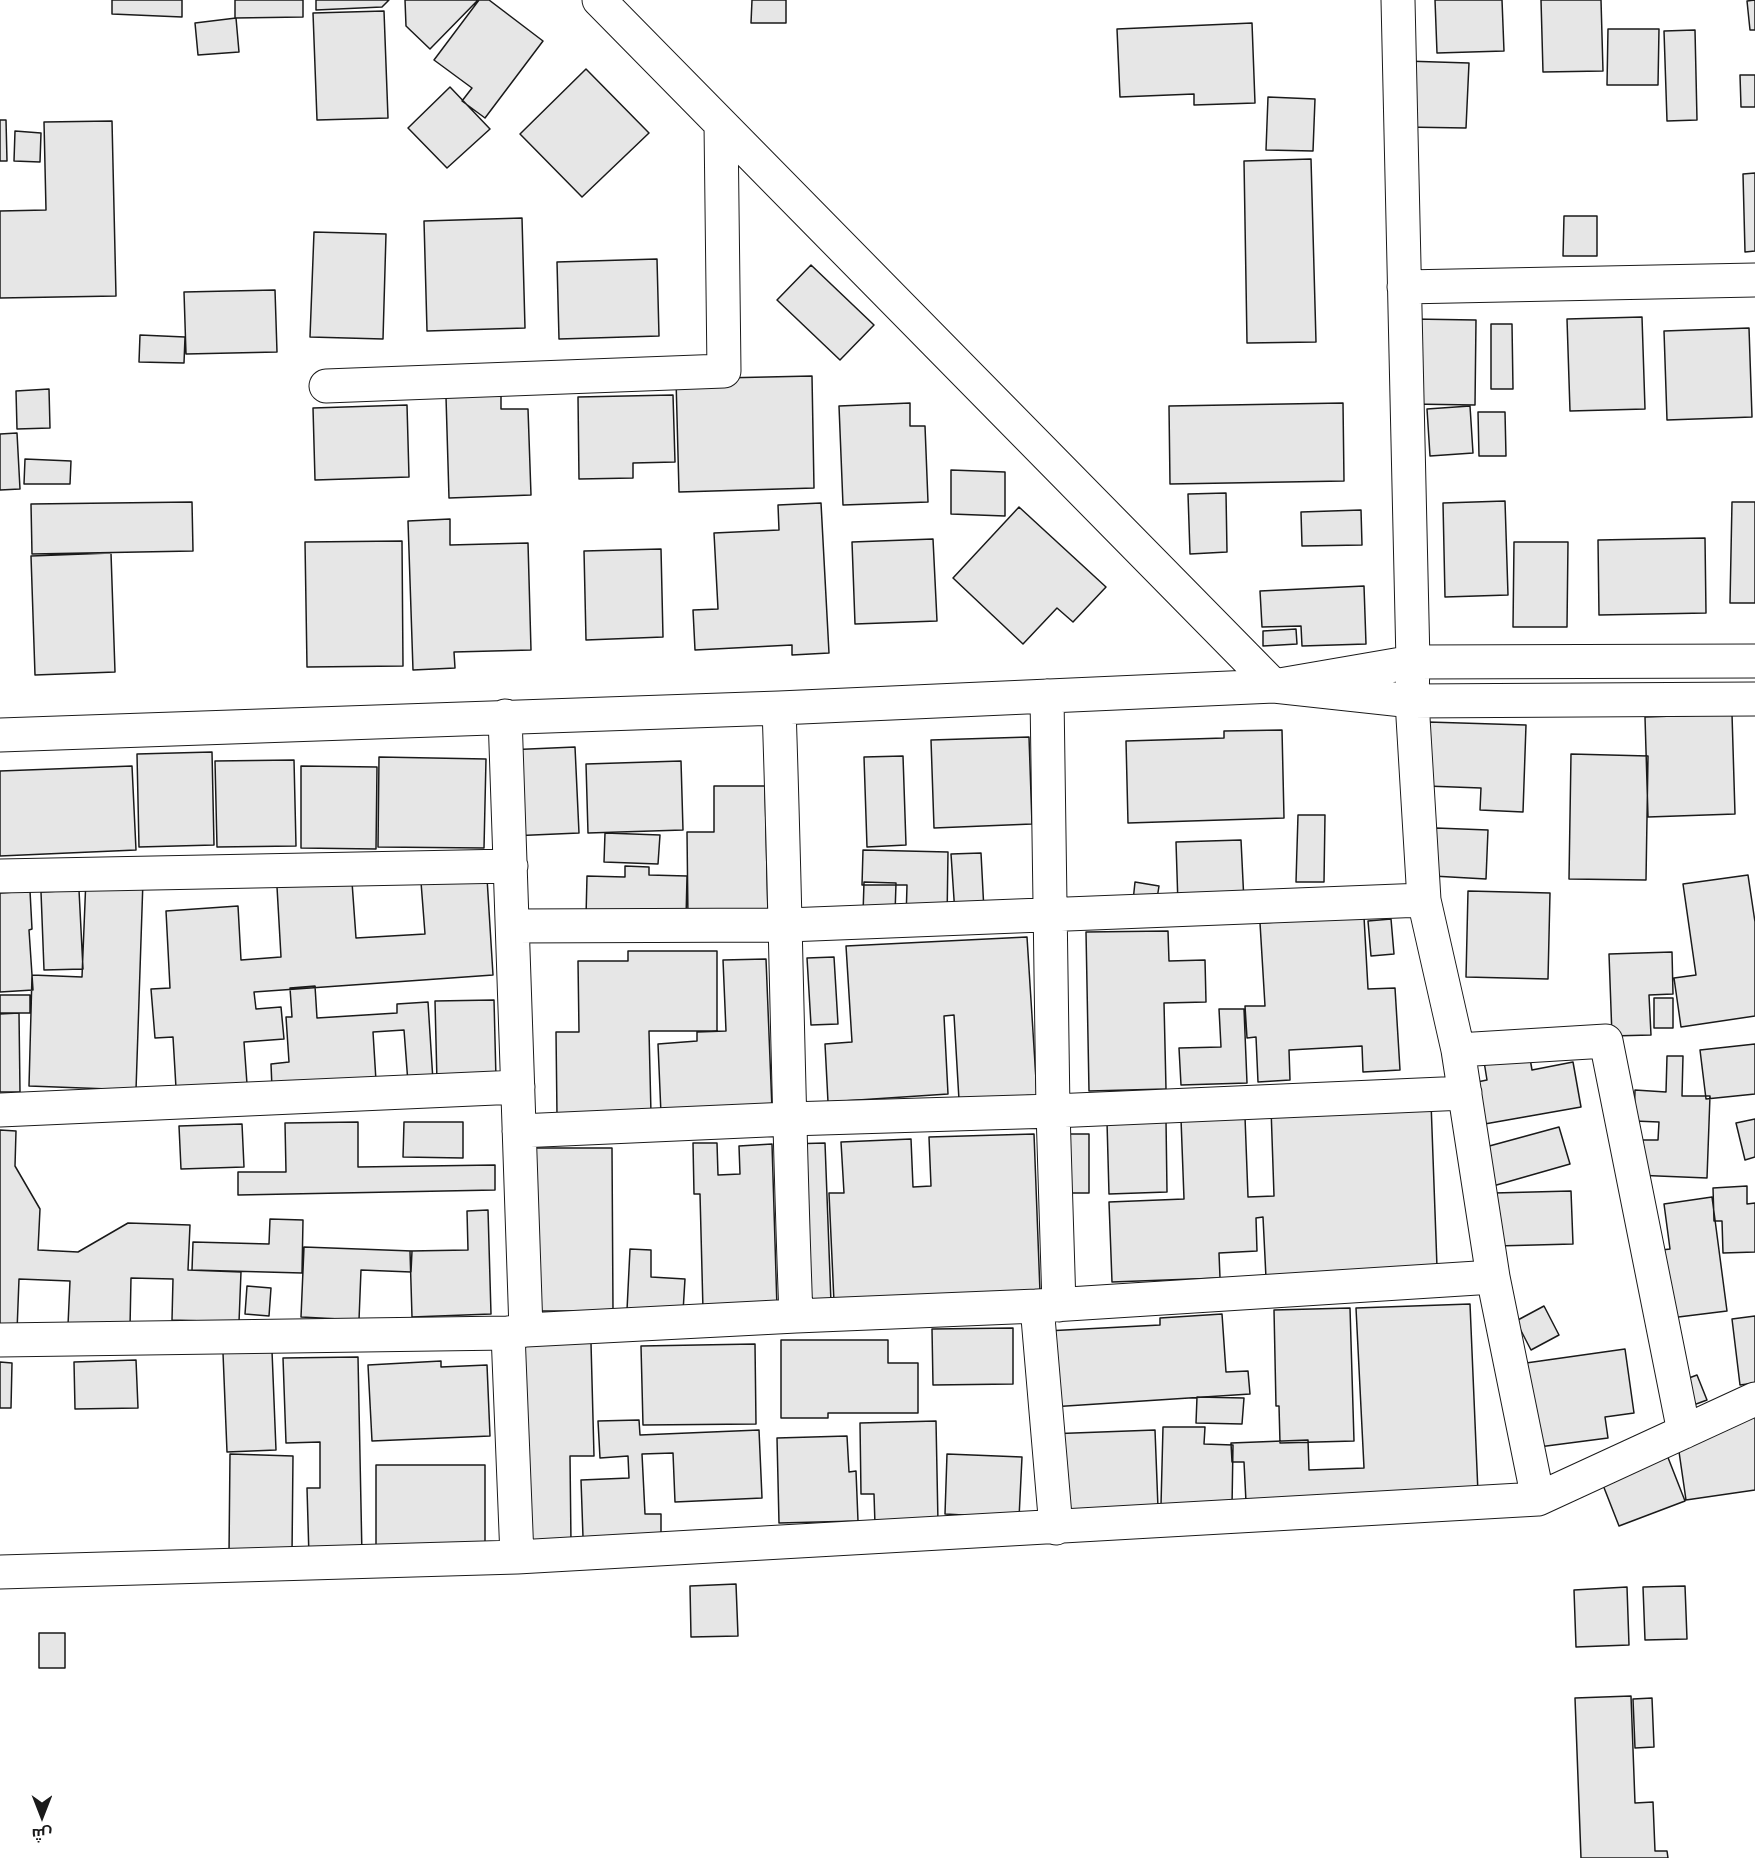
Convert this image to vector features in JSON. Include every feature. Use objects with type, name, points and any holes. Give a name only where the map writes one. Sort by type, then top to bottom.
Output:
[{"type":"street","points":[[0,735],[779,708],[1274,686],[1413,662],[1752,661],[1755,699],[1412,701],[1274,686],[599,0]]},
{"type":"street","points":[[1398,0],[1412,701],[1424,900],[1458,1050],[1493,1277],[1538,1499]]},
{"type":"street","points":[[326,386],[724,371],[722,124]]},
{"type":"street","points":[[1404,287],[1755,280]]},
{"type":"street","points":[[1047,696],[1053,1111],[1048,1305],[1056,1528]]},
{"type":"street","points":[[779,708],[787,925],[789,1119],[796,1316]]},
{"type":"street","points":[[505,716],[519,1131],[517,1557]]},
{"type":"street","points":[[0,876],[511,866]]},
{"type":"street","points":[[513,926],[787,925],[1424,900]]},
{"type":"street","points":[[1458,1050],[1606,1041],[1684,1432]]},
{"type":"street","points":[[0,1110],[518,1087]]},
{"type":"street","points":[[519,1131],[1465,1093]]},
{"type":"street","points":[[0,1340],[517,1331],[1048,1305],[1493,1277]]},
{"type":"street","points":[[0,1572],[517,1557],[1538,1499],[1755,1399]]},
{"type":"building","points":[[112,0],[182,0],[182,17],[112,14]]},
{"type":"building","points":[[235,0],[303,0],[303,17],[235,18]]},
{"type":"building","points":[[316,0],[389,0],[382,7],[316,10]]},
{"type":"building","points":[[405,0],[478,0],[430,49],[406,26]]},
{"type":"building","points":[[479,0],[489,0],[543,41],[485,118],[462,101],[472,88],[434,60]]},
{"type":"building","points":[[752,0],[786,0],[786,23],[751,23]]},
{"type":"building","points":[[1435,0],[1502,0],[1504,51],[1437,53]]},
{"type":"building","points":[[1541,0],[1601,0],[1603,71],[1543,72]]},
{"type":"building","points":[[1755,0],[1755,30],[1750,30],[1747,1]]},
{"type":"building","points":[[384,11],[388,118],[317,120],[313,13]]},
{"type":"building","points":[[236,18],[239,52],[198,55],[195,23]]},
{"type":"building","points":[[1252,23],[1255,103],[1194,105],[1194,94],[1120,97],[1117,29]]},
{"type":"building","points":[[1608,29],[1659,29],[1658,85],[1607,85]]},
{"type":"building","points":[[1695,30],[1697,120],[1667,121],[1664,31]]},
{"type":"building","points":[[1405,61],[1469,63],[1466,128],[1403,127]]},
{"type":"building","points":[[586,69],[649,133],[582,197],[520,134]]},
{"type":"building","points":[[1740,75],[1755,75],[1755,107],[1741,107]]},
{"type":"building","points":[[450,87],[490,129],[447,168],[408,128]]},
{"type":"building","points":[[1268,97],[1315,99],[1313,151],[1266,150]]},
{"type":"building","points":[[0,120],[6,120],[7,161],[0,161]]},
{"type":"building","points":[[112,121],[116,296],[0,298],[0,211],[46,210],[44,122]]},
{"type":"building","points":[[15,131],[41,133],[40,162],[14,161]]},
{"type":"building","points":[[1311,159],[1316,342],[1247,343],[1244,161]]},
{"type":"building","points":[[1755,173],[1755,251],[1745,252],[1743,174]]},
{"type":"building","points":[[1564,216],[1597,216],[1597,256],[1563,256]]},
{"type":"building","points":[[522,218],[525,328],[427,331],[424,221]]},
{"type":"building","points":[[314,232],[386,234],[383,339],[310,337]]},
{"type":"building","points":[[657,259],[659,336],[559,339],[557,262]]},
{"type":"building","points":[[811,265],[874,325],[840,360],[777,300]]},
{"type":"building","points":[[275,290],[277,352],[186,354],[184,292]]},
{"type":"building","points":[[1642,317],[1645,409],[1570,411],[1567,319]]},
{"type":"building","points":[[1412,319],[1476,320],[1475,405],[1410,404]]},
{"type":"building","points":[[1491,324],[1512,324],[1513,389],[1491,389]]},
{"type":"building","points":[[1749,328],[1752,417],[1667,420],[1664,331]]},
{"type":"building","points":[[140,335],[185,337],[184,363],[139,362]]},
{"type":"building","points":[[812,376],[814,488],[679,492],[676,379]]},
{"type":"building","points":[[49,389],[50,428],[17,429],[16,391]]},
{"type":"building","points":[[501,395],[501,409],[528,409],[531,495],[449,498],[446,397]]},
{"type":"building","points":[[673,395],[675,462],[633,463],[633,478],[579,479],[578,397]]},
{"type":"building","points":[[910,403],[910,426],[925,426],[928,502],[843,505],[839,406]]},
{"type":"building","points":[[1343,403],[1344,481],[1170,484],[1169,406]]},
{"type":"building","points":[[407,405],[409,477],[315,480],[313,408]]},
{"type":"building","points":[[1470,406],[1473,453],[1430,456],[1427,409]]},
{"type":"building","points":[[1478,412],[1505,412],[1506,456],[1479,456]]},
{"type":"building","points":[[17,433],[20,489],[0,490],[0,434]]},
{"type":"building","points":[[25,459],[71,461],[70,484],[24,484]]},
{"type":"building","points":[[951,470],[1005,472],[1005,516],[951,514]]},
{"type":"building","points":[[1226,493],[1227,552],[1190,554],[1188,494]]},
{"type":"building","points":[[1505,501],[1508,595],[1445,597],[1443,503]]},
{"type":"building","points":[[192,502],[193,551],[32,554],[31,504]]},
{"type":"building","points":[[1732,502],[1755,502],[1755,603],[1730,603]]},
{"type":"building","points":[[821,503],[829,653],[792,655],[792,645],[695,650],[693,610],[718,609],[714,533],[779,530],[778,505]]},
{"type":"building","points":[[1019,507],[1106,587],[1073,622],[1057,608],[1023,644],[953,578]]},
{"type":"building","points":[[1361,510],[1362,545],[1302,546],[1301,512]]},
{"type":"building","points":[[450,519],[450,545],[528,543],[531,650],[454,652],[455,668],[413,670],[408,521]]},
{"type":"building","points":[[1705,538],[1706,613],[1599,615],[1598,540]]},
{"type":"building","points":[[933,539],[937,621],[855,624],[852,542]]},
{"type":"building","points":[[402,541],[403,666],[307,667],[305,542]]},
{"type":"building","points":[[1514,542],[1568,542],[1567,627],[1513,627]]},
{"type":"building","points":[[661,549],[663,637],[586,640],[584,551]]},
{"type":"building","points":[[111,553],[115,672],[35,675],[31,556]]},
{"type":"building","points":[[1364,586],[1366,644],[1302,646],[1301,626],[1262,627],[1260,591]]},
{"type":"building","points":[[1296,629],[1297,644],[1263,646],[1263,631]]},
{"type":"building","points":[[1732,714],[1735,814],[1648,817],[1645,717]]},
{"type":"building","points":[[1428,722],[1526,725],[1523,812],[1480,810],[1481,788],[1426,786]]},
{"type":"building","points":[[1282,730],[1284,818],[1128,823],[1126,741],[1224,738],[1224,731]]},
{"type":"building","points":[[1029,737],[1032,824],[934,828],[931,740]]},
{"type":"building","points":[[575,747],[579,833],[510,836],[506,750]]},
{"type":"building","points":[[212,752],[214,845],[139,847],[137,754]]},
{"type":"building","points":[[1571,754],[1648,756],[1646,880],[1569,879]]},
{"type":"building","points":[[903,756],[906,845],[867,847],[864,757]]},
{"type":"building","points":[[379,757],[486,759],[484,848],[378,847]]},
{"type":"building","points":[[294,760],[296,846],[217,847],[215,761]]},
{"type":"building","points":[[681,761],[683,830],[588,833],[586,764]]},
{"type":"building","points":[[132,766],[136,850],[0,856],[0,771]]},
{"type":"building","points":[[301,766],[377,767],[376,849],[301,848]]},
{"type":"building","points":[[714,786],[765,786],[768,918],[688,919],[687,832],[714,832]]},
{"type":"building","points":[[1298,815],[1325,815],[1324,882],[1296,882]]},
{"type":"building","points":[[1436,828],[1488,830],[1486,879],[1433,876]]},
{"type":"building","points":[[605,833],[660,835],[658,864],[604,862]]},
{"type":"building","points":[[1241,840],[1244,902],[1178,905],[1176,842]]},
{"type":"building","points":[[863,850],[948,852],[947,921],[906,920],[907,885],[862,885]]},
{"type":"building","points":[[981,853],[984,911],[955,914],[951,854]]},
{"type":"building","points":[[625,866],[649,867],[649,875],[687,876],[686,919],[586,917],[587,876],[625,877]]},
{"type":"building","points":[[1748,875],[1755,922],[1755,1016],[1681,1027],[1674,978],[1696,975],[1683,884]]},
{"type":"building","points":[[86,878],[143,880],[136,1090],[29,1086],[32,975],[82,977]]},
{"type":"building","points":[[487,878],[493,975],[254,992],[256,1009],[281,1007],[284,1039],[244,1042],[247,1084],[176,1088],[173,1037],[155,1038],[151,989],[170,988],[166,911],[238,906],[241,960],[281,957],[277,887],[352,882],[356,938],[425,934],[421,882]]},
{"type":"building","points":[[864,882],[896,883],[895,914],[863,914]]},
{"type":"building","points":[[1135,882],[1159,886],[1156,905],[1133,901]]},
{"type":"building","points":[[79,890],[83,969],[44,970],[41,892]]},
{"type":"building","points":[[30,891],[32,929],[29,930],[33,990],[0,992],[0,893]]},
{"type":"building","points":[[1468,891],[1550,893],[1548,979],[1466,977]]},
{"type":"building","points":[[1364,917],[1368,989],[1395,988],[1400,1070],[1363,1072],[1362,1046],[1289,1050],[1290,1080],[1258,1082],[1256,1037],[1247,1038],[1245,1006],[1265,1006],[1260,923]]},
{"type":"building","points":[[1391,919],[1394,954],[1371,956],[1368,921]]},
{"type":"building","points":[[1168,931],[1169,961],[1205,960],[1206,1002],[1164,1003],[1166,1089],[1089,1091],[1086,932]]},
{"type":"building","points":[[1027,937],[1037,1095],[959,1100],[954,1015],[944,1016],[948,1094],[828,1102],[825,1044],[852,1042],[846,946]]},
{"type":"building","points":[[628,951],[717,951],[717,1031],[649,1031],[651,1114],[557,1116],[556,1032],[579,1032],[578,961],[628,961]]},
{"type":"building","points":[[1672,952],[1673,994],[1649,995],[1651,1035],[1612,1036],[1609,954]]},
{"type":"building","points":[[834,957],[838,1024],[811,1025],[807,958]]},
{"type":"building","points":[[766,959],[772,1109],[661,1114],[658,1044],[697,1041],[697,1032],[726,1031],[723,960]]},
{"type":"building","points":[[315,986],[317,1018],[397,1013],[397,1004],[428,1002],[433,1081],[408,1083],[404,1030],[373,1032],[376,1081],[272,1088],[271,1064],[289,1062],[286,1017],[292,1017],[290,988]]},
{"type":"building","points":[[0,995],[30,995],[30,1013],[0,1013]]},
{"type":"building","points":[[1654,998],[1673,998],[1673,1028],[1654,1028]]},
{"type":"building","points":[[494,1000],[496,1079],[437,1082],[435,1001]]},
{"type":"building","points":[[1219,1009],[1244,1009],[1247,1083],[1181,1085],[1179,1048],[1221,1047]]},
{"type":"building","points":[[19,1013],[20,1092],[0,1092],[0,1014]]},
{"type":"building","points":[[1526,1035],[1532,1070],[1573,1062],[1581,1107],[1479,1125],[1472,1083],[1487,1080],[1481,1043]]},
{"type":"building","points":[[1755,1044],[1755,1094],[1706,1099],[1700,1050]]},
{"type":"building","points":[[1667,1056],[1683,1056],[1682,1096],[1710,1096],[1707,1178],[1634,1175],[1635,1140],[1658,1140],[1659,1122],[1634,1121],[1635,1090],[1666,1092]]},
{"type":"building","points":[[1431,1102],[1437,1267],[1266,1278],[1263,1217],[1256,1218],[1257,1251],[1219,1253],[1220,1278],[1112,1282],[1109,1202],[1184,1199],[1181,1119],[1245,1117],[1248,1197],[1274,1196],[1271,1108]]},
{"type":"building","points":[[1755,1119],[1755,1157],[1745,1160],[1736,1123]]},
{"type":"building","points":[[1166,1120],[1167,1192],[1109,1194],[1107,1122]]},
{"type":"building","points":[[358,1122],[358,1167],[495,1165],[495,1190],[238,1195],[238,1172],[286,1172],[285,1123]]},
{"type":"building","points":[[404,1122],[463,1122],[463,1158],[403,1157]]},
{"type":"building","points":[[242,1124],[244,1167],[181,1169],[179,1126]]},
{"type":"building","points":[[1559,1127],[1570,1164],[1493,1186],[1482,1148]]},
{"type":"building","points":[[0,1130],[16,1131],[15,1166],[40,1209],[38,1250],[78,1252],[128,1223],[190,1225],[188,1270],[241,1272],[239,1322],[172,1320],[173,1279],[131,1278],[130,1327],[68,1325],[70,1281],[19,1279],[17,1331],[0,1331]]},
{"type":"building","points":[[1034,1134],[1040,1292],[834,1302],[829,1193],[844,1193],[841,1142],[911,1139],[913,1187],[931,1186],[929,1137]]},
{"type":"building","points":[[1057,1134],[1089,1134],[1089,1193],[1057,1193]]},
{"type":"building","points":[[693,1143],[717,1143],[718,1175],[740,1174],[739,1146],[772,1144],[777,1308],[703,1310],[700,1194],[694,1194]]},
{"type":"building","points":[[825,1143],[831,1303],[793,1305],[788,1144]]},
{"type":"building","points":[[520,1148],[612,1148],[613,1311],[519,1311]]},
{"type":"building","points":[[1747,1186],[1747,1204],[1755,1203],[1755,1252],[1723,1253],[1722,1221],[1714,1221],[1713,1188]]},
{"type":"building","points":[[1571,1191],[1573,1244],[1496,1246],[1494,1193]]},
{"type":"building","points":[[1712,1197],[1727,1311],[1646,1321],[1637,1253],[1670,1249],[1664,1204]]},
{"type":"building","points":[[488,1210],[491,1314],[412,1317],[410,1251],[468,1250],[467,1211]]},
{"type":"building","points":[[270,1219],[303,1220],[302,1273],[192,1270],[193,1242],[269,1244]]},
{"type":"building","points":[[304,1247],[412,1251],[411,1272],[361,1270],[359,1320],[301,1317]]},
{"type":"building","points":[[630,1249],[651,1250],[651,1277],[685,1279],[683,1312],[627,1310]]},
{"type":"building","points":[[247,1286],[271,1288],[269,1316],[245,1314]]},
{"type":"building","points":[[1470,1304],[1478,1493],[1246,1502],[1244,1462],[1232,1462],[1231,1443],[1308,1440],[1309,1470],[1364,1468],[1356,1308]]},
{"type":"building","points":[[1544,1306],[1559,1335],[1531,1350],[1516,1321]]},
{"type":"building","points":[[1350,1308],[1354,1441],[1280,1443],[1279,1406],[1276,1406],[1274,1310]]},
{"type":"building","points":[[1222,1314],[1226,1372],[1248,1371],[1250,1394],[1051,1407],[1046,1331],[1160,1325],[1160,1318]]},
{"type":"building","points":[[1755,1316],[1755,1383],[1740,1385],[1732,1319]]},
{"type":"building","points":[[1013,1328],[1013,1384],[933,1385],[932,1329]]},
{"type":"building","points":[[781,1340],[888,1340],[888,1363],[918,1363],[918,1413],[828,1413],[828,1418],[781,1418]]},
{"type":"building","points":[[591,1343],[594,1456],[570,1456],[571,1543],[516,1543],[508,1345]]},
{"type":"building","points":[[755,1344],[756,1424],[643,1425],[641,1346]]},
{"type":"building","points":[[1625,1349],[1634,1413],[1605,1417],[1608,1438],[1531,1448],[1519,1364]]},
{"type":"building","points":[[272,1351],[276,1450],[227,1452],[223,1353]]},
{"type":"building","points":[[358,1357],[362,1556],[309,1557],[307,1488],[320,1488],[320,1442],[286,1443],[283,1358]]},
{"type":"building","points":[[136,1360],[138,1408],[75,1409],[74,1362]]},
{"type":"building","points":[[441,1361],[441,1367],[487,1365],[490,1436],[372,1441],[368,1365]]},
{"type":"building","points":[[0,1362],[12,1363],[11,1408],[0,1408]]},
{"type":"building","points":[[1697,1375],[1707,1400],[1680,1410],[1670,1385]]},
{"type":"building","points":[[1197,1397],[1244,1398],[1242,1424],[1196,1423]]},
{"type":"building","points":[[1755,1414],[1755,1490],[1686,1500],[1676,1431]]},
{"type":"building","points":[[639,1420],[640,1435],[759,1430],[762,1498],[675,1502],[673,1453],[642,1454],[645,1514],[661,1514],[661,1534],[583,1537],[581,1480],[629,1478],[628,1456],[600,1458],[598,1421]]},
{"type":"building","points":[[936,1421],[938,1523],[875,1525],[874,1494],[861,1494],[860,1423]]},
{"type":"building","points":[[1163,1427],[1205,1427],[1204,1444],[1233,1445],[1232,1507],[1161,1505]]},
{"type":"building","points":[[1155,1430],[1158,1508],[1050,1513],[1047,1434]]},
{"type":"building","points":[[847,1436],[849,1472],[856,1471],[858,1521],[779,1523],[777,1438]]},
{"type":"building","points":[[230,1454],[293,1456],[292,1554],[229,1554]]},
{"type":"building","points":[[947,1454],[1022,1457],[1019,1518],[945,1514]]},
{"type":"building","points":[[1667,1455],[1685,1501],[1619,1526],[1601,1480]]},
{"type":"building","points":[[376,1465],[485,1465],[485,1547],[376,1547]]},
{"type":"building","points":[[736,1584],[738,1636],[691,1637],[690,1586]]},
{"type":"building","points":[[1685,1586],[1687,1639],[1645,1640],[1643,1587]]},
{"type":"building","points":[[1627,1587],[1629,1645],[1576,1647],[1574,1590]]},
{"type":"building","points":[[39,1633],[65,1633],[65,1668],[39,1668]]},
{"type":"building","points":[[1631,1696],[1635,1803],[1653,1802],[1655,1851],[1667,1851],[1668,1858],[1581,1858],[1575,1698]]},
{"type":"building","points":[[1652,1698],[1654,1747],[1635,1748],[1633,1699]]}]
